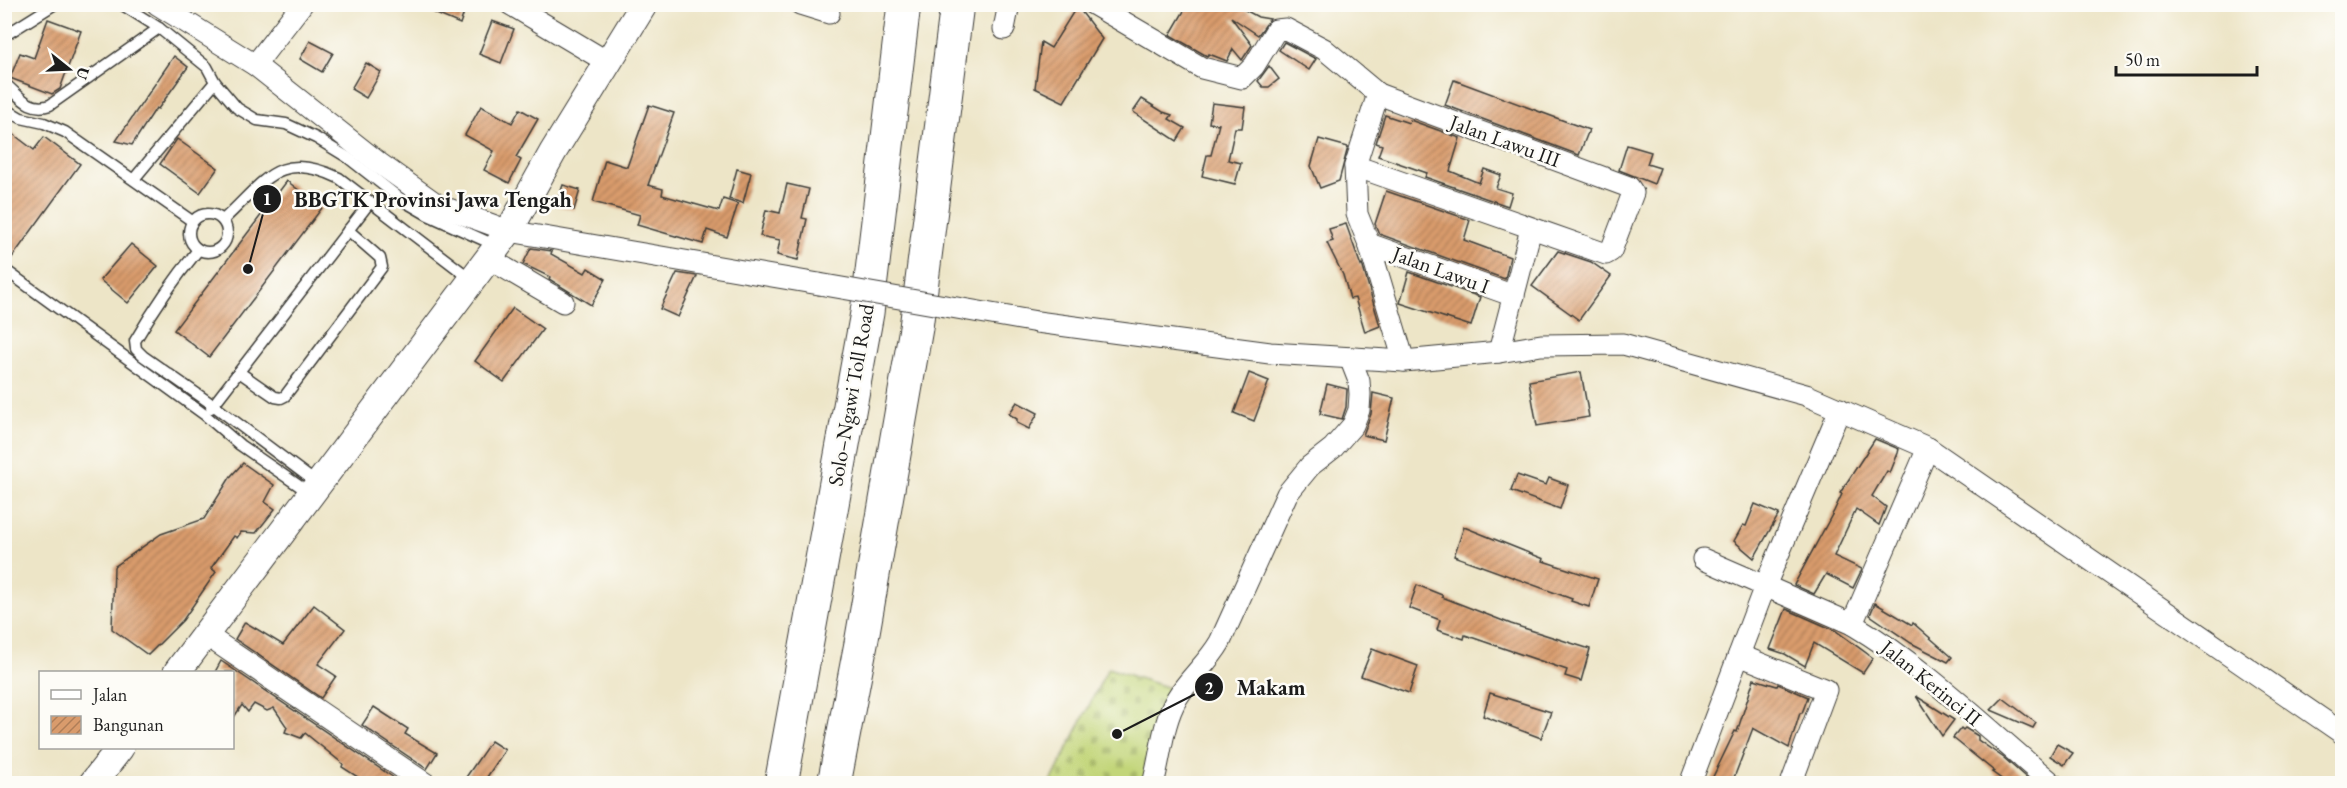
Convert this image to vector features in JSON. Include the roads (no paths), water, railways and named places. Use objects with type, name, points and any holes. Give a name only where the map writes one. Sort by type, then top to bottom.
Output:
[{"type":"highway","name":"Solo–Ngawi Toll Road","points":[[781,783],[867,312],[904,4]]},
{"type":"highway","points":[[834,783],[862,638],[916,328],[957,4]]},
{"type":"street","points":[[255,65],[302,4]]},
{"type":"street","points":[[510,4],[609,63]]},
{"type":"street","points":[[178,671],[474,281],[644,4]]},
{"type":"street","points":[[800,4],[829,13]]},
{"type":"street","points":[[1004,29],[1008,4]]},
{"type":"street","name":"Jalan Lawu III","points":[[1093,4],[1202,68],[1242,78],[1254,66],[1276,30],[1287,29],[1324,49],[1378,94],[1633,189],[1609,254],[1531,229]]},
{"type":"street","points":[[160,5],[255,65],[378,163],[498,245],[563,302]]},
{"type":"street","points":[[1378,94],[1355,166],[1357,214],[1369,244],[1404,361]]},
{"type":"street","points":[[1355,166],[1531,229],[1499,352]]},
{"type":"street","name":"Jalan Lawu I","points":[[1369,244],[1514,296]]},
{"type":"street","points":[[498,245],[819,284],[1038,322],[1270,353],[1404,361],[1499,352],[1541,345],[1623,344],[1663,354],[1806,395],[1928,448],[2343,733]]},
{"type":"street","points":[[1153,783],[1166,728],[1176,701],[1220,642],[1287,494],[1310,466],[1333,448],[1353,425],[1359,410],[1360,394],[1359,381],[1350,358]]},
{"type":"street","points":[[1690,783],[1765,586],[1840,409]]},
{"type":"street","points":[[1852,624],[1928,448]]},
{"type":"street","name":"Jalan Kerinci II","points":[[1702,559],[1852,624],[1921,670],[2001,741],[2053,783]]},
{"type":"street","points":[[206,635],[426,783]]},
{"type":"street","points":[[1739,655],[1826,690],[1791,783]]},
{"type":"street","points":[[92,783],[118,749]]},
{"type":"lane","points":[[4,36],[55,4]]},
{"type":"lane","points":[[121,4],[159,28],[207,67],[215,82],[237,108],[257,120],[286,124],[316,138],[347,157],[402,200],[428,215],[498,245]]},
{"type":"lane","points":[[4,83],[31,106],[39,109],[50,105],[159,28]]},
{"type":"lane","points":[[134,179],[215,82]]},
{"type":"lane","points":[[4,108],[21,118],[44,123],[64,132],[192,221]]},
{"type":"lane","points":[[223,220],[256,186],[276,170],[300,165],[320,169],[339,178],[474,281]]},
{"type":"lane","points":[[205,415],[370,202]]},
{"type":"lane","points":[[212,214],[223,220],[227,230],[225,241],[219,249],[209,252],[198,250],[191,242],[189,233],[192,221],[201,215],[212,214]]},
{"type":"lane","points":[[238,372],[275,397],[285,396],[382,267],[380,258],[348,230]]},
{"type":"lane","points":[[198,250],[178,274],[135,341],[136,349],[143,357],[213,405],[315,489]]},
{"type":"lane","points":[[4,269],[205,415],[240,445],[315,489]]},
{"type":"place","name":"BBGTK Provinsi Jawa Tengah","points":[[248,269]]},
{"type":"place","name":"Makam","points":[[1117,734]]}]
